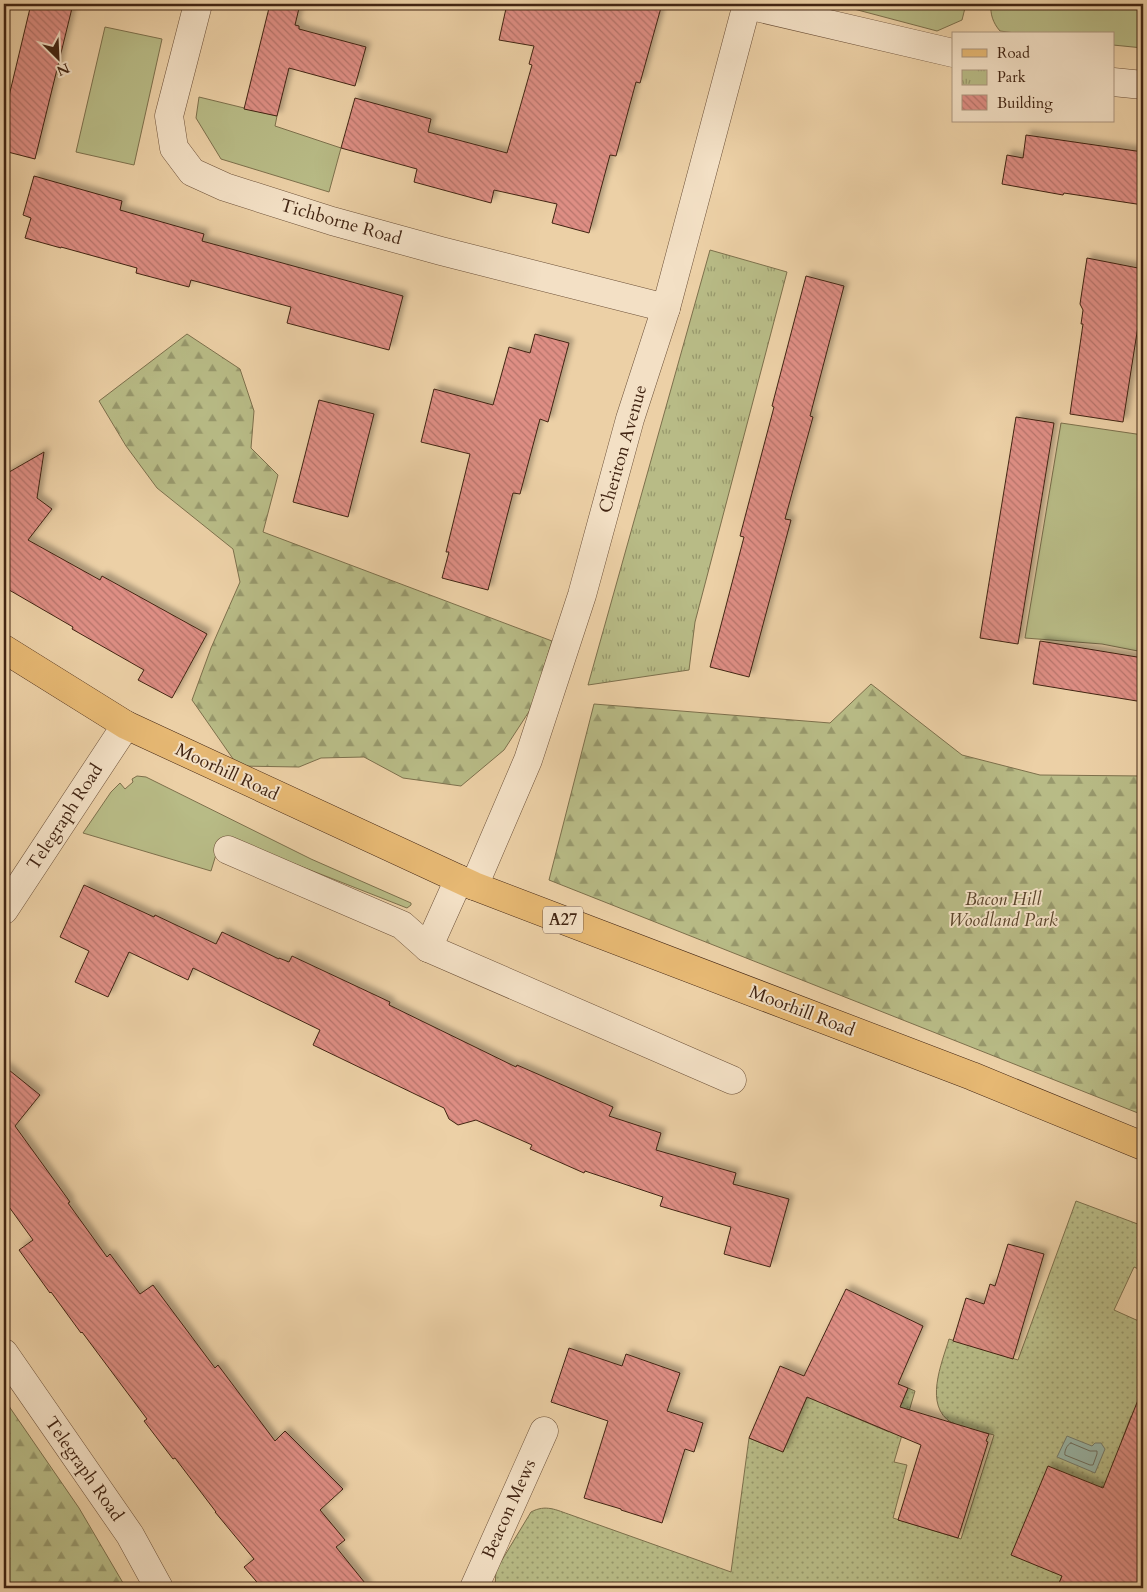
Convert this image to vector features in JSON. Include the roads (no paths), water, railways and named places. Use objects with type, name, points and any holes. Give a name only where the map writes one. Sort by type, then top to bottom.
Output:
[{"type":"main road","name":"Moorhill Road","points":[[4,649],[126,725],[466,883],[972,1076],[1143,1146]]},
{"type":"street","name":"Tichborne Road","points":[[198,4],[169,116],[174,148],[192,172],[225,187],[332,221],[441,251],[666,308]]},
{"type":"street","name":"Cheriton Avenue","points":[[466,883],[528,760],[582,595],[630,419],[666,308],[747,4]]},
{"type":"street","points":[[747,4],[952,53]]},
{"type":"street","points":[[1114,82],[1143,85]]},
{"type":"street","name":"Telegraph Road","points":[[4,910],[126,725]]},
{"type":"street","points":[[228,850],[402,924],[428,948],[732,1080]]},
{"type":"street","points":[[428,948],[466,883]]},
{"type":"street","name":"Telegraph Road","points":[[4,1353],[130,1535],[159,1588]]},
{"type":"street","name":"Beacon Mews","points":[[474,1588],[544,1430]]},
{"type":"water","points":[[1067,1436],[1092,1446],[1095,1443],[1101,1443],[1105,1449],[1095,1473],[1057,1457]]},
{"type":"park label","name":"Bacon Hill Woodland Park","points":[[1003,910]]}]
